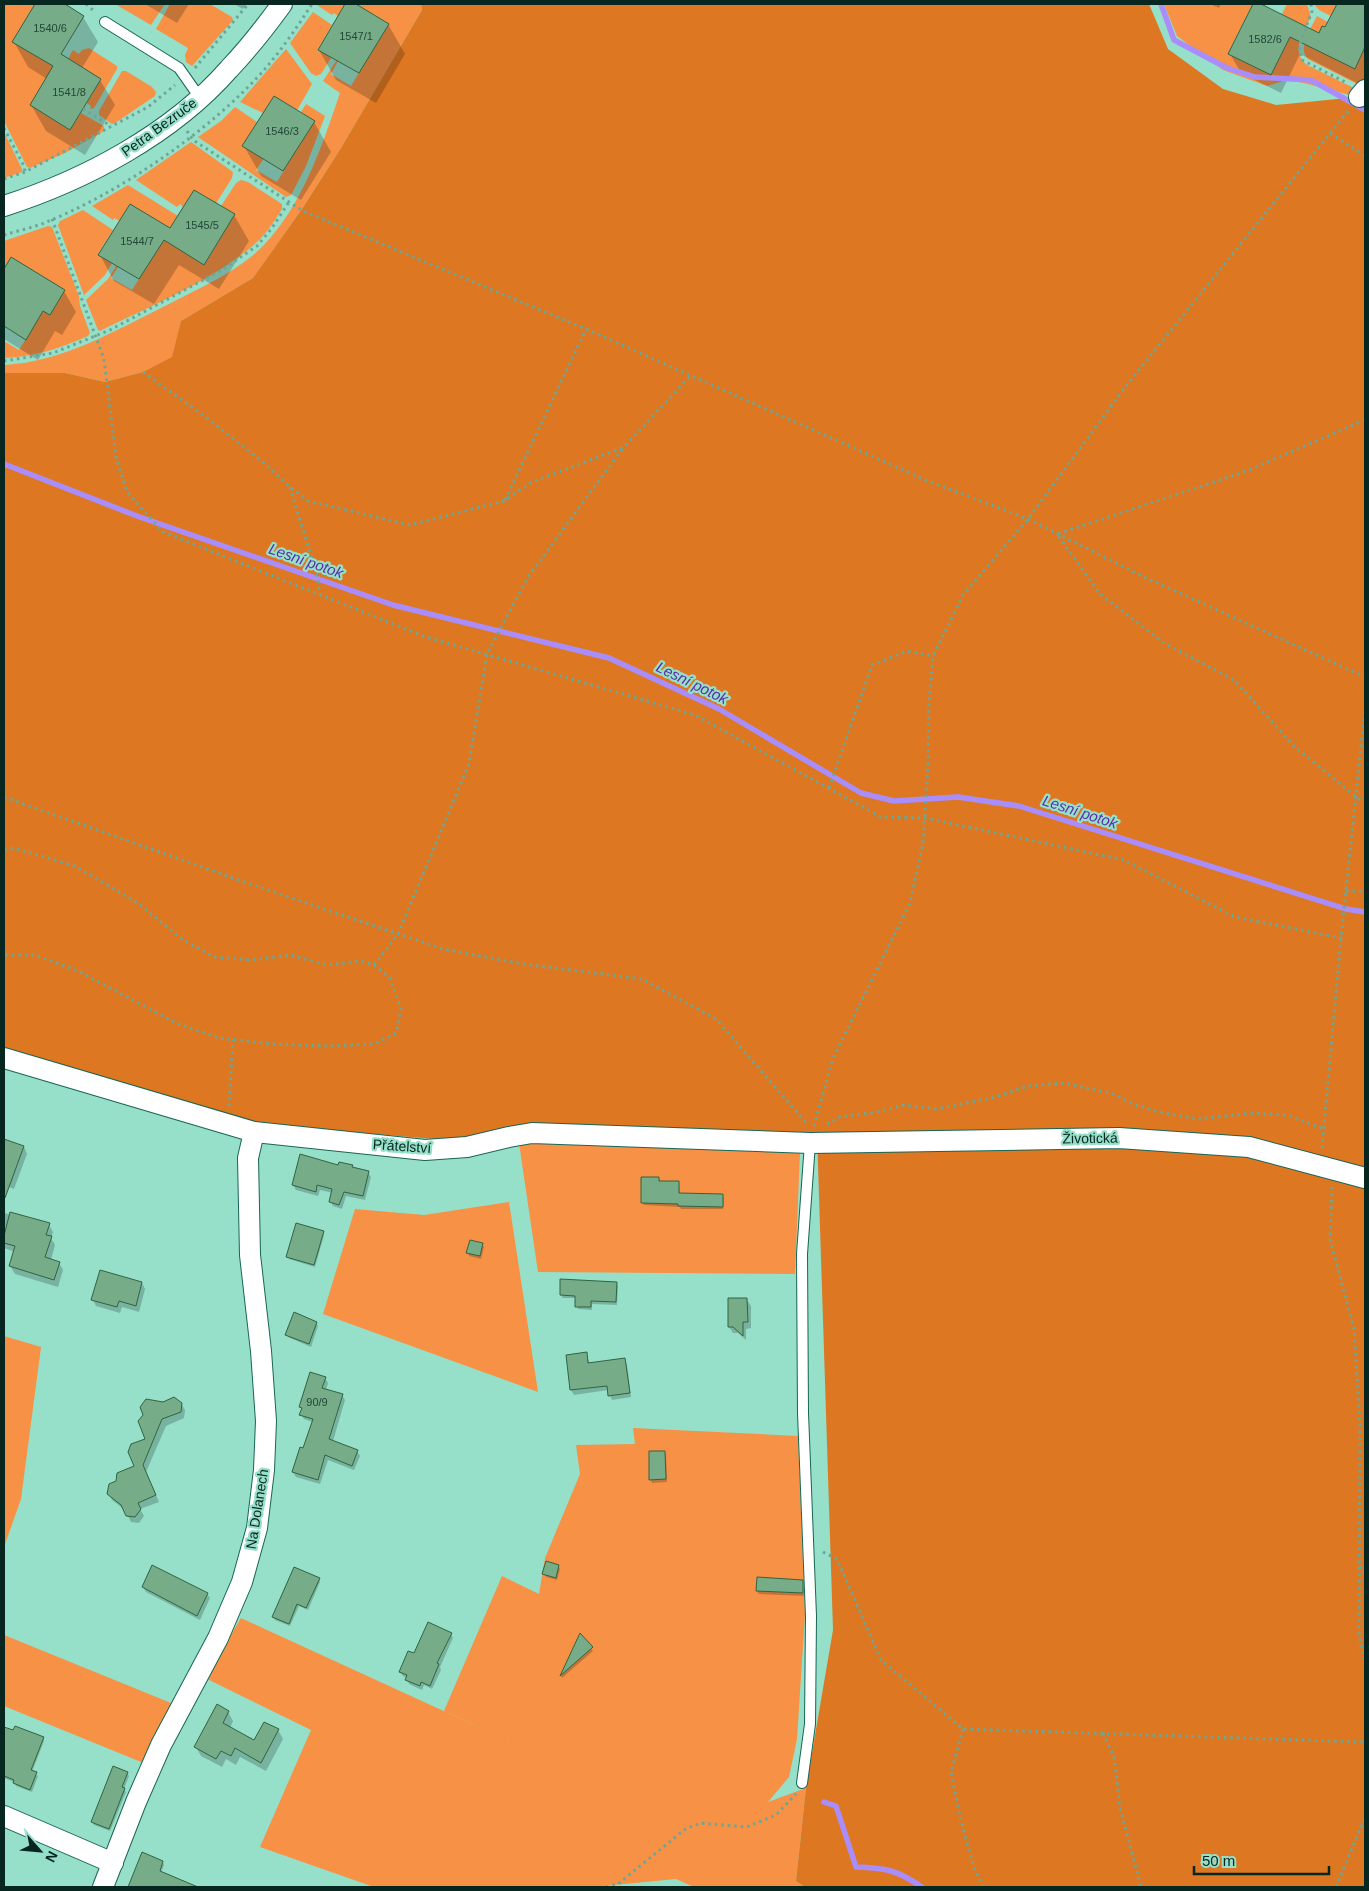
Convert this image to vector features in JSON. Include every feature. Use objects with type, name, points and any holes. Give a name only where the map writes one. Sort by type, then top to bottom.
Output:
[{"type":"street","name":"Petra Bezruče","points":[[4,206],[96,169],[140,143],[178,116],[229,70],[282,4]]},
{"type":"street","name":"Přátelství","points":[[4,1058],[254,1132],[425,1150],[467,1147],[532,1133],[812,1137]]},
{"type":"street","name":"Na Dolanech","points":[[103,1887],[136,1802],[161,1745],[218,1638],[242,1582],[257,1528],[264,1470],[266,1421],[261,1351],[250,1255],[248,1158],[254,1132]]},
{"type":"street","name":"Životická","points":[[812,1137],[1119,1138],[1249,1148],[1365,1178]]},
{"type":"street","points":[[4,1816],[113,1863]]},
{"type":"lane","points":[[105,22],[179,68],[200,98]]},
{"type":"lane","points":[[802,1782],[810,1724],[811,1616],[803,1413],[802,1254],[812,1137]]},
{"type":"path","points":[[4,179],[25,172],[148,107],[196,67],[248,4]]},
{"type":"path","points":[[812,1137],[833,1058],[910,903],[923,843],[927,790],[929,704],[934,656],[963,594],[1028,519],[1126,386],[1359,97],[1302,60],[1299,46],[1312,11],[1311,4]]},
{"type":"path","points":[[83,109],[111,127]]},
{"type":"path","points":[[178,116],[193,140],[303,211],[586,329],[928,481],[1028,519],[1144,577],[1365,677]]},
{"type":"path","points":[[4,128],[24,166],[25,172]]},
{"type":"path","points":[[1330,133],[1365,156]]},
{"type":"path","points":[[4,361],[53,353],[110,330],[220,271],[257,246],[272,228],[289,202]]},
{"type":"path","points":[[52,219],[104,359],[116,457],[127,492],[148,513],[163,532],[423,636],[695,715],[882,817],[924,818],[1124,860],[1235,917],[1341,938]]},
{"type":"path","points":[[504,501],[586,329]]},
{"type":"path","points":[[143,372],[204,415],[308,501],[410,526],[504,501],[530,483],[624,447]]},
{"type":"path","points":[[374,965],[398,934],[469,764],[487,654],[528,577],[624,447],[690,375]]},
{"type":"path","points":[[1057,534],[1244,472],[1365,420]]},
{"type":"path","points":[[290,487],[318,579],[319,594]]},
{"type":"path","points":[[1057,534],[1100,594],[1164,643],[1234,680],[1294,745],[1356,798],[1365,803]]},
{"type":"path","points":[[829,788],[872,665],[906,651],[934,656]]},
{"type":"path","points":[[1365,708],[1341,938],[1324,1128],[1330,1239],[1354,1329],[1360,1426],[1359,1635],[1365,1663]]},
{"type":"path","points":[[4,797],[250,884],[443,949],[523,964],[642,979],[716,1019],[812,1137]]},
{"type":"path","points":[[4,850],[14,848],[75,866],[138,903],[183,940],[215,957],[252,960],[290,955],[328,965],[360,961],[374,965],[390,978],[401,1008],[396,1033],[374,1044],[330,1046],[272,1044],[220,1038],[178,1024],[78,971],[35,955],[4,955]]},
{"type":"path","points":[[1346,892],[1365,891]]},
{"type":"path","points":[[228,1124],[233,1039]]},
{"type":"path","points":[[812,1137],[840,1117],[878,1112],[904,1105],[936,1109],[992,1098],[1028,1086],[1064,1083],[1113,1094],[1133,1104],[1158,1112],[1198,1119],[1250,1113],[1287,1115],[1324,1128]]},
{"type":"path","points":[[808,1545],[837,1559],[880,1660],[963,1729],[1365,1742]]},
{"type":"path","points":[[1360,1566],[1365,1574]]},
{"type":"path","points":[[963,1729],[951,1772],[960,1817],[974,1868],[984,1887]]},
{"type":"path","points":[[1103,1734],[1114,1757],[1120,1808],[1141,1887]]},
{"type":"path","points":[[606,1887],[618,1884],[684,1830],[700,1824],[747,1828],[776,1815],[798,1792],[802,1782]]},
{"type":"path","points":[[1336,1887],[1365,1817]]},
{"type":"shaded area","points":[[4,4],[35,4],[14,39],[53,66],[30,105],[70,130],[81,113],[104,126],[104,131],[65,153],[30,168],[27,167],[4,121]]},
{"type":"shaded area","points":[[115,4],[165,4],[151,25]]},
{"type":"shaded area","points":[[170,4],[210,4],[232,17],[233,20],[192,66],[186,62],[185,55],[188,48],[156,29]]},
{"type":"shaded area","points":[[318,4],[345,4],[338,16],[334,13],[332,15]]},
{"type":"shaded area","points":[[356,4],[421,4],[422,10],[341,148],[302,209],[253,278],[181,321],[173,357],[143,372],[105,382],[65,373],[4,373],[4,365],[26,363],[68,352],[127,325],[218,279],[254,255],[264,245],[278,229],[300,193],[310,174],[326,133],[340,93],[323,81],[338,58],[331,74],[351,86],[388,24],[375,15],[361,10],[362,7]]},
{"type":"shaded area","points":[[421,4],[1149,4],[1168,49],[1223,89],[1276,105],[1358,97],[1365,105],[1365,1887],[805,1887],[796,1881],[806,1788],[833,1630],[817,1134],[470,1142],[245,1123],[4,1054],[4,373],[65,373],[105,382],[143,372],[172,357],[181,321],[253,278],[302,209],[341,148],[422,10]]},
{"type":"shaded area","points":[[1164,4],[1253,4],[1229,51],[1271,75],[1296,22],[1282,14],[1287,4],[1307,4],[1311,17],[1300,42],[1299,54],[1302,59],[1307,65],[1362,92],[1357,97],[1287,80],[1267,86],[1223,70],[1177,36]]},
{"type":"shaded area","points":[[1314,4],[1337,4],[1338,8],[1331,16],[1319,10]]},
{"type":"shaded area","points":[[313,12],[332,25],[318,49],[331,58],[321,74],[316,76],[311,73],[290,43]]},
{"type":"shaded area","points":[[1317,16],[1328,22],[1328,29],[1322,26],[1355,68],[1365,47],[1365,88],[1308,59],[1305,54],[1304,44]]},
{"type":"shaded area","points":[[1361,33],[1365,35],[1365,47],[1357,43]]},
{"type":"shaded area","points":[[89,48],[117,66],[94,108],[90,109],[91,106],[87,103],[101,79],[68,59],[73,50],[79,54],[82,50]]},
{"type":"shaded area","points":[[286,49],[312,84],[296,112],[274,96],[263,113],[240,102]]},
{"type":"shaded area","points":[[122,71],[126,71],[152,87],[156,92],[155,96],[112,124],[99,115],[99,111]]},
{"type":"shaded area","points":[[306,104],[325,116],[306,166],[291,195],[286,197],[198,137],[221,121],[235,107],[257,122],[243,146],[257,155],[265,157],[256,170],[277,182],[314,121],[301,112]]},
{"type":"shaded area","points":[[4,132],[22,172],[4,178]]},
{"type":"shaded area","points":[[191,142],[233,172],[232,178],[215,205],[208,198],[194,190],[183,207],[180,204],[177,207],[136,180]]},
{"type":"shaded area","points":[[241,180],[248,182],[282,204],[282,209],[261,238],[240,256],[202,280],[161,302],[100,331],[98,330],[86,300],[108,279],[118,263],[120,264],[111,278],[132,290],[164,240],[205,264],[235,214],[221,206],[236,183]]},
{"type":"shaded area","points":[[128,185],[178,216],[170,228],[130,204],[119,221],[115,218],[113,220],[92,206]]},
{"type":"shaded area","points":[[83,210],[113,230],[99,252],[112,263],[105,275],[84,295],[58,225],[60,221]]},
{"type":"shaded area","points":[[48,226],[52,227],[79,296],[80,306],[90,333],[88,336],[47,351],[26,356],[4,358],[4,341],[19,350],[43,311],[50,315],[65,290],[11,257],[4,269],[4,241]]},
{"type":"shaded area","points":[[519,1143],[800,1153],[795,1274],[538,1272]]},
{"type":"shaded area","points":[[509,1202],[538,1392],[323,1314],[355,1209],[424,1215]]},
{"type":"shaded area","points":[[4,1336],[41,1347],[21,1499],[4,1547]]},
{"type":"shaded area","points":[[633,1428],[798,1436],[805,1614],[797,1739],[789,1777],[768,1802],[806,1788],[796,1881],[805,1887],[694,1887],[676,1879],[593,1887],[374,1887],[260,1847],[311,1730],[205,1678],[241,1618],[509,1741],[444,1711],[502,1576],[539,1594],[545,1558],[580,1474],[576,1445],[635,1444]]},
{"type":"shaded area","points":[[4,1635],[176,1705],[146,1764],[4,1706]]},
{"type":"building","points":[[35,4],[65,4],[84,16],[61,54],[101,79],[70,130],[30,105],[53,66],[12,42]]},
{"type":"building","points":[[345,4],[356,4],[389,24],[359,73],[318,50]]},
{"type":"building","points":[[1253,4],[1261,4],[1319,33],[1322,26],[1325,27],[1337,4],[1365,4],[1365,47],[1355,69],[1290,37],[1271,75],[1228,54]]},
{"type":"building","points":[[274,96],[315,121],[283,171],[242,146]]},
{"type":"building","points":[[194,190],[235,214],[204,265],[164,240],[139,279],[98,255],[130,204],[170,228]]},
{"type":"building","points":[[11,257],[65,290],[50,315],[43,311],[26,340],[4,326],[4,269]]},
{"type":"building","points":[[4,1139],[24,1146],[5,1198],[4,1198]]},
{"type":"building","points":[[300,1154],[338,1165],[339,1162],[353,1165],[352,1167],[369,1171],[363,1196],[344,1192],[339,1205],[329,1202],[332,1189],[317,1185],[316,1192],[292,1185]]},
{"type":"building","points":[[641,1177],[659,1177],[659,1181],[679,1181],[679,1193],[723,1194],[723,1207],[641,1203]]},
{"type":"building","points":[[10,1212],[50,1223],[46,1235],[52,1236],[45,1257],[60,1262],[54,1280],[9,1266],[15,1246],[4,1243]]},
{"type":"building","points":[[296,1223],[324,1231],[314,1265],[286,1257]]},
{"type":"building","points":[[470,1240],[483,1243],[480,1256],[466,1253]]},
{"type":"building","points":[[100,1270],[142,1282],[136,1306],[119,1301],[117,1307],[91,1300]]},
{"type":"building","points":[[560,1279],[617,1282],[616,1302],[591,1301],[591,1307],[575,1307],[575,1296],[560,1295]]},
{"type":"building","points":[[728,1298],[747,1298],[748,1322],[743,1322],[743,1336],[733,1327],[728,1327]]},
{"type":"building","points":[[294,1312],[317,1322],[309,1344],[285,1335]]},
{"type":"building","points":[[587,1352],[588,1363],[625,1358],[630,1393],[608,1396],[607,1386],[570,1390],[566,1355]]},
{"type":"building","points":[[310,1372],[326,1377],[322,1388],[343,1394],[329,1439],[358,1450],[352,1466],[325,1455],[318,1480],[292,1472],[300,1447],[303,1448],[313,1419],[299,1415],[302,1408],[299,1407]]},
{"type":"building","points":[[174,1397],[182,1403],[181,1412],[162,1419],[143,1465],[156,1495],[138,1503],[141,1509],[135,1517],[126,1516],[121,1505],[107,1494],[109,1484],[116,1481],[117,1473],[134,1466],[128,1452],[131,1444],[145,1439],[138,1421],[143,1415],[140,1407],[146,1399],[163,1402]]},
{"type":"building","points":[[649,1451],[665,1451],[666,1479],[649,1480]]},
{"type":"building","points":[[546,1561],[559,1565],[556,1578],[542,1574]]},
{"type":"building","points":[[152,1565],[208,1593],[197,1616],[142,1587]]},
{"type":"building","points":[[294,1567],[320,1578],[306,1608],[297,1604],[289,1624],[272,1617]]},
{"type":"building","points":[[757,1577],[803,1580],[803,1593],[756,1591]]},
{"type":"building","points":[[428,1622],[452,1633],[437,1663],[439,1664],[430,1686],[421,1682],[420,1686],[405,1680],[407,1675],[399,1672],[408,1651],[414,1653]]},
{"type":"building","points":[[580,1633],[593,1647],[560,1676]]},
{"type":"building","points":[[217,1704],[229,1711],[223,1723],[254,1740],[264,1722],[279,1729],[261,1763],[235,1748],[231,1756],[221,1751],[216,1759],[194,1747]]},
{"type":"building","points":[[15,1726],[44,1737],[31,1770],[37,1772],[30,1790],[13,1783],[14,1780],[4,1776],[4,1727],[13,1730]]},
{"type":"building","points":[[113,1766],[128,1772],[122,1787],[125,1788],[109,1829],[91,1822]]},
{"type":"building","points":[[142,1852],[163,1861],[160,1871],[198,1887],[128,1887]]},
{"type":"waterway","points":[[1161,4],[1174,40],[1227,68],[1255,77],[1311,80],[1365,110]]},
{"type":"waterway","name":"Lesní potok","points":[[4,464],[137,516],[393,605],[609,658],[719,709],[861,793],[894,801],[958,797],[1019,806],[1346,909],[1365,912]]},
{"type":"waterway","points":[[824,1802],[836,1806],[856,1867],[875,1868],[898,1873],[922,1887]]}]
